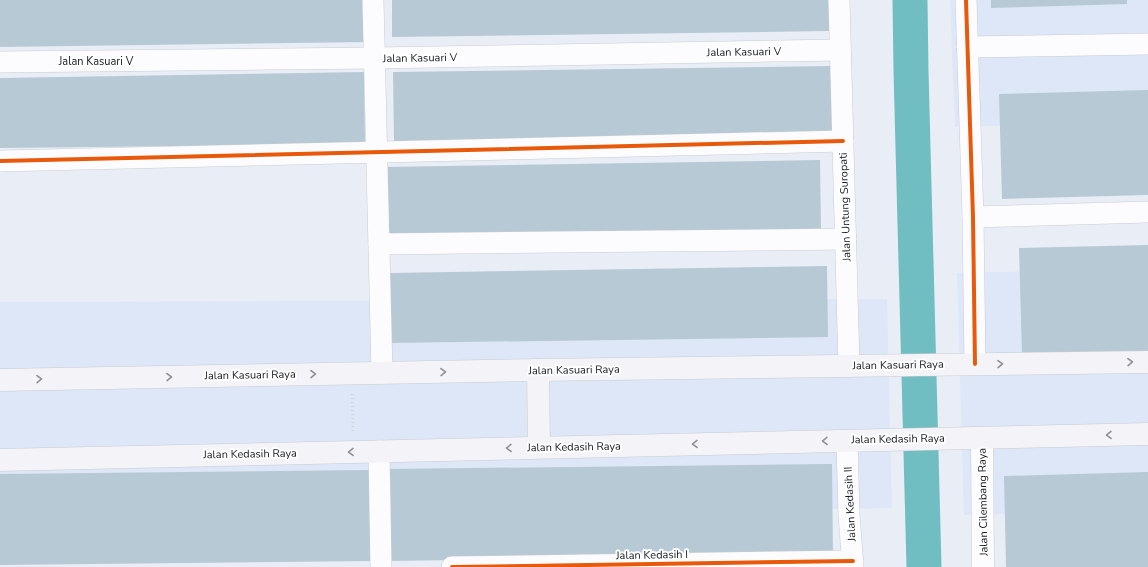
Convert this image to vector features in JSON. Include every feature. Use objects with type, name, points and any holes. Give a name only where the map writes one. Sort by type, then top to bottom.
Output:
[{"type":"main road","name":"Jalan Kasuari Raya","points":[[0,380],[538,370],[1148,362]]},
{"type":"main road","points":[[538,370],[539,447]]},
{"type":"main road","name":"Jalan Kedasih Raya","points":[[0,460],[1148,434]]},
{"type":"street","points":[[373,0],[382,373]]},
{"type":"street","name":"Jalan Untung Suropati","points":[[839,0],[846,239],[856,366]]},
{"type":"street","points":[[966,0],[973,217],[968,364]]},
{"type":"street","points":[[967,47],[1148,44]]},
{"type":"street","name":"Jalan Kasuari V","points":[[0,62],[375,58],[840,50]]},
{"type":"street","points":[[0,161],[843,141]]},
{"type":"street","points":[[973,217],[1148,212]]},
{"type":"street","points":[[379,244],[846,239]]},
{"type":"street","name":"Jalan Cilembang Raya","points":[[974,438],[983,567]]},
{"type":"street","name":"Jalan Kedasih II","points":[[853,564],[849,515],[856,440]]},
{"type":"street","points":[[379,451],[381,567]]},
{"type":"street","name":"Jalan Kedasih I","points":[[452,567],[853,564]]},
{"type":"path","points":[[352,373],[353,452]]},
{"type":"shaded area","points":[[950,0],[1148,0],[1148,121],[955,127]]},
{"type":"shaded area","points":[[1148,268],[1148,510],[964,515],[957,273]]},
{"type":"shaded area","points":[[887,299],[892,508],[0,522],[0,302]]},
{"type":"building","points":[[0,0],[369,0],[370,42],[0,47]]},
{"type":"building","points":[[392,0],[830,0],[830,31],[392,37]]},
{"type":"building","points":[[991,0],[1127,0],[1127,4],[991,8]]},
{"type":"building","points":[[832,66],[833,137],[394,143],[393,72]]},
{"type":"building","points":[[364,72],[365,144],[0,148],[0,78]]},
{"type":"building","points":[[1148,90],[1148,195],[1002,199],[999,94]]},
{"type":"building","points":[[820,160],[821,231],[383,237],[382,167]]},
{"type":"building","points":[[1148,245],[1148,351],[1022,354],[1019,248]]},
{"type":"building","points":[[827,266],[828,337],[390,343],[389,273]]},
{"type":"building","points":[[832,464],[833,555],[387,561],[386,469]]},
{"type":"building","points":[[372,470],[373,561],[0,565],[0,474]]},
{"type":"building","points":[[1148,472],[1148,567],[1006,567],[1004,476]]},
{"type":"waterway","points":[[910,0],[924,567]]},
{"type":"cycle path","points":[[966,0],[973,217],[975,364]]},
{"type":"cycle path","points":[[0,161],[843,141]]},
{"type":"cycle path","points":[[452,567],[853,561]]}]
